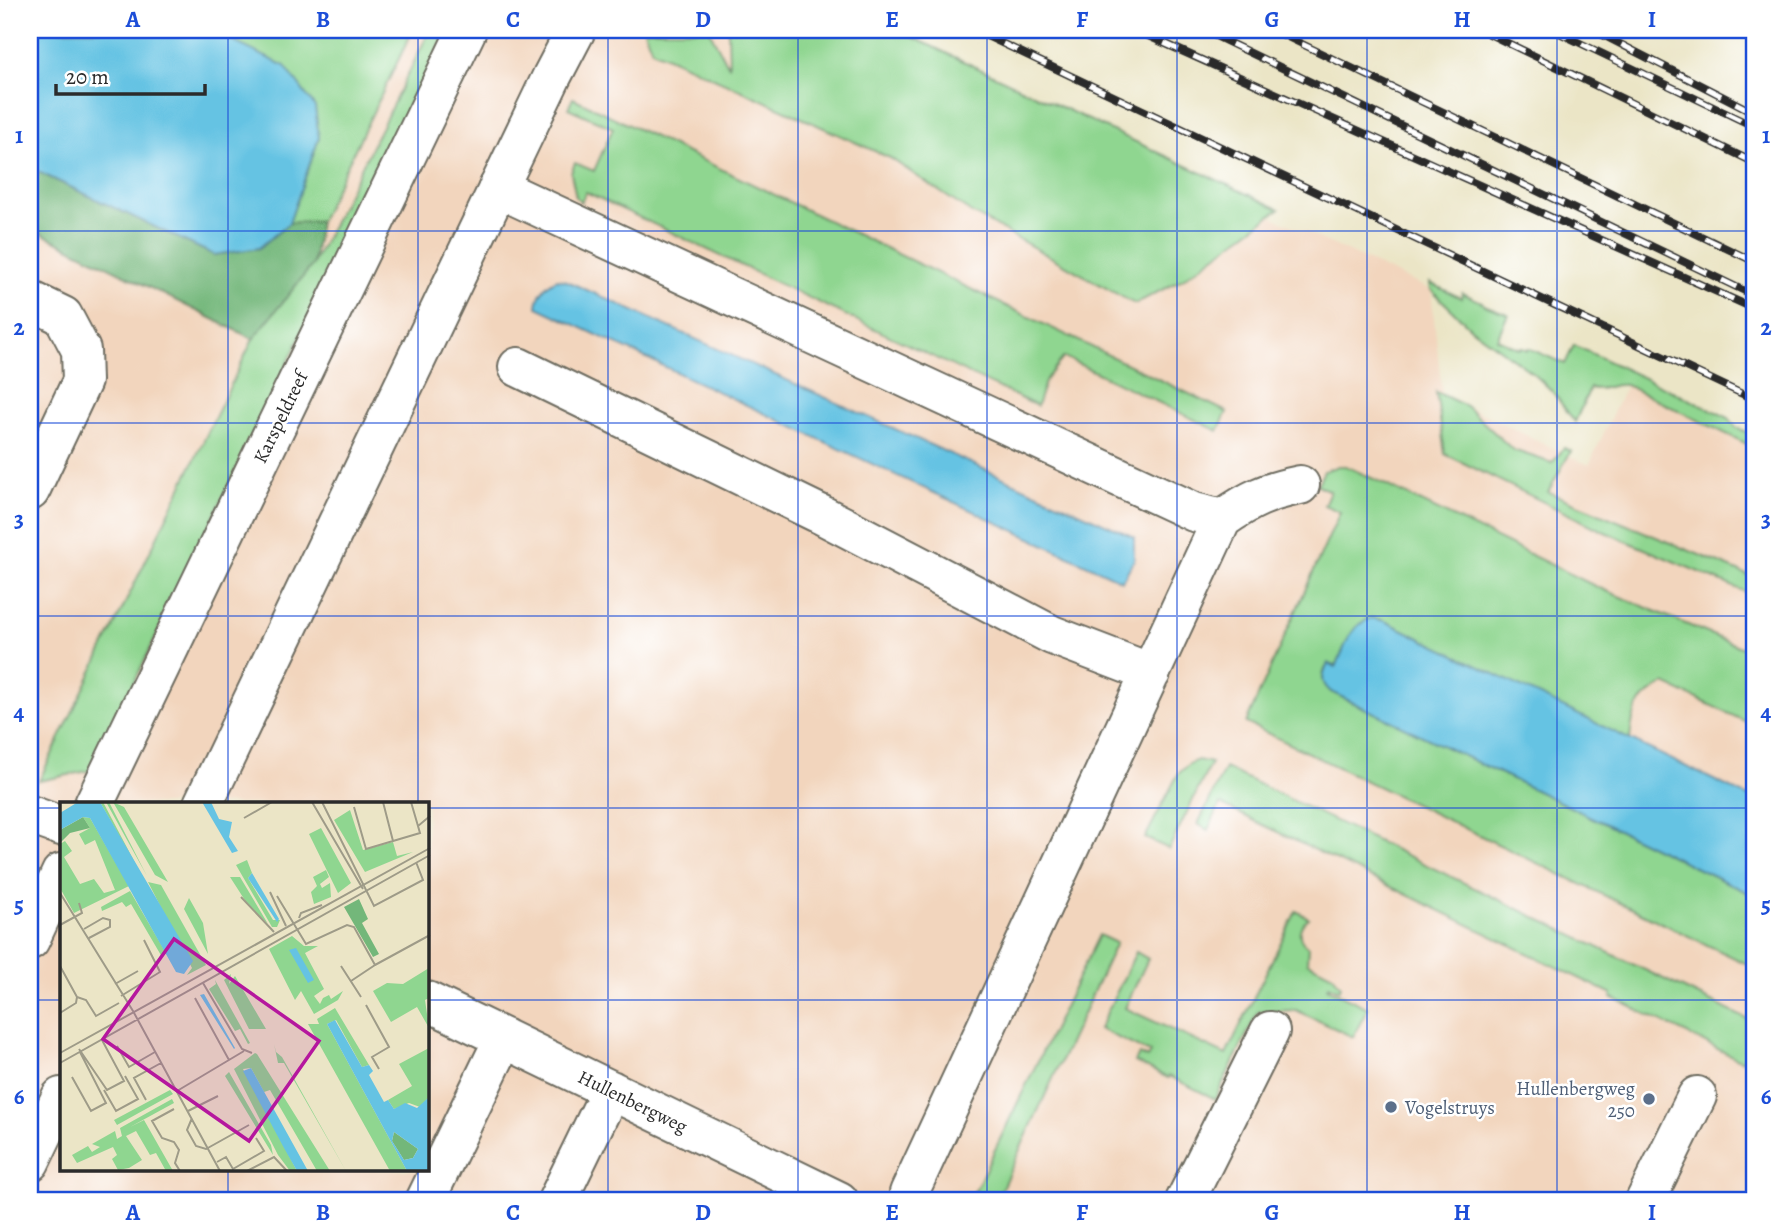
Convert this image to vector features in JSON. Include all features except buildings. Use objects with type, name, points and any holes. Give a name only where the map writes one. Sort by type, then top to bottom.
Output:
[{"type":"main road","name":"Karspeldreef","points":[[95,802],[467,30]]},
{"type":"main road","points":[[204,802],[576,30]]},
{"type":"main road","points":[[498,188],[1194,512],[1222,519]]},
{"type":"main road","points":[[30,300],[63,316],[81,350],[82,382],[30,491]]},
{"type":"main road","points":[[518,367],[822,515],[1052,635],[1151,673]]},
{"type":"main road","points":[[909,1201],[909,1193],[1222,519],[1246,502],[1273,491],[1300,485]]},
{"type":"main road","points":[[30,815],[60,826]]},
{"type":"main road","points":[[30,940],[60,875]]},
{"type":"main road","name":"Hullenbergweg","points":[[429,1002],[839,1201]]},
{"type":"main road","points":[[1185,1201],[1270,1031]]},
{"type":"main road","points":[[425,1201],[504,1038]]},
{"type":"main road","points":[[556,1201],[611,1090]]},
{"type":"main road","points":[[1645,1201],[1697,1096]]},
{"type":"main road","points":[[30,1162],[60,1099]]},
{"type":"shaded area","points":[[30,30],[868,30],[1431,290],[1442,394],[1569,456],[1589,465],[1626,385],[1755,448],[1755,1201],[30,1201]]},
{"type":"green space","points":[[209,30],[413,30],[320,221],[289,223],[319,138]]},
{"type":"green space","points":[[644,30],[709,30],[729,67],[728,30],[897,30],[1279,209],[1183,279],[1135,304],[970,212],[890,158],[652,50]]},
{"type":"green space","points":[[429,32],[444,38],[92,770],[39,781],[253,339],[313,264]]},
{"type":"green space","points":[[573,98],[1227,412],[1218,431],[1064,357],[1046,379],[1037,406],[586,192],[581,202],[576,197],[571,173],[575,163],[594,171],[613,128],[568,108]]},
{"type":"green space","points":[[30,168],[214,255],[259,248],[289,223],[320,221],[313,264],[253,339],[30,228]]},
{"type":"green space","points":[[1430,283],[1461,298],[1462,293],[1508,314],[1497,339],[1520,349],[1528,348],[1565,364],[1574,345],[1729,418],[1737,428],[1755,436],[1755,448],[1626,385],[1590,388],[1575,422],[1552,391],[1534,374],[1472,329],[1431,290]]},
{"type":"green space","points":[[1436,392],[1466,406],[1513,450],[1552,463],[1564,448],[1571,451],[1548,492],[1755,578],[1755,596],[1605,532],[1445,454]]},
{"type":"green space","points":[[1346,466],[1597,587],[1755,653],[1755,726],[1665,684],[1648,694],[1638,706],[1630,740],[1378,619],[1362,623],[1356,629],[1346,643],[1336,667],[1325,669],[1323,679],[1331,692],[1755,896],[1755,968],[1246,723],[1340,512],[1324,505],[1330,491],[1317,485],[1324,471]]},
{"type":"green space","points":[[1198,760],[1211,763],[1169,849],[1145,838],[1178,774],[1190,763]]},
{"type":"green space","points":[[1225,768],[1755,1023],[1755,1062],[1745,1055],[1742,1061],[1611,997],[1612,994],[1220,804],[1208,830],[1198,824]]},
{"type":"green space","points":[[1296,911],[1309,918],[1300,932],[1308,947],[1307,962],[1333,975],[1341,986],[1339,990],[1328,985],[1327,988],[1368,1008],[1353,1037],[1296,1010],[1258,1012],[1215,1099],[1135,1062],[1139,1054],[1147,1058],[1150,1053],[1099,1029],[1136,952],[1148,959],[1125,1008],[1226,1055]]},
{"type":"green space","points":[[1099,935],[1116,943],[996,1201],[970,1201]]},
{"type":"water","points":[[30,30],[209,30],[285,66],[315,107],[319,138],[289,223],[259,248],[214,255],[30,168]]},
{"type":"water","points":[[557,279],[567,281],[1134,537],[1134,560],[1122,581],[537,307],[543,290]]},
{"type":"water","points":[[1371,618],[1385,621],[1755,800],[1755,896],[1331,692],[1323,682],[1328,663],[1336,667],[1353,632]]},
{"type":"railway","points":[[974,30],[1755,400]]},
{"type":"railway","points":[[1135,30],[1755,309]]},
{"type":"railway","points":[[1203,30],[1755,296]]},
{"type":"railway","points":[[1273,30],[1755,262]]},
{"type":"railway","points":[[1481,30],[1755,163]]},
{"type":"railway","points":[[1553,30],[1755,127]]},
{"type":"railway","points":[[1593,30],[1755,113]]},
{"type":"railway","points":[[1739,30],[1755,38]]},
{"type":"place","name":"Hullenbergweg 250","points":[[1649,1099]]},
{"type":"place","name":"Vogelstruys","points":[[1391,1107]]}]
